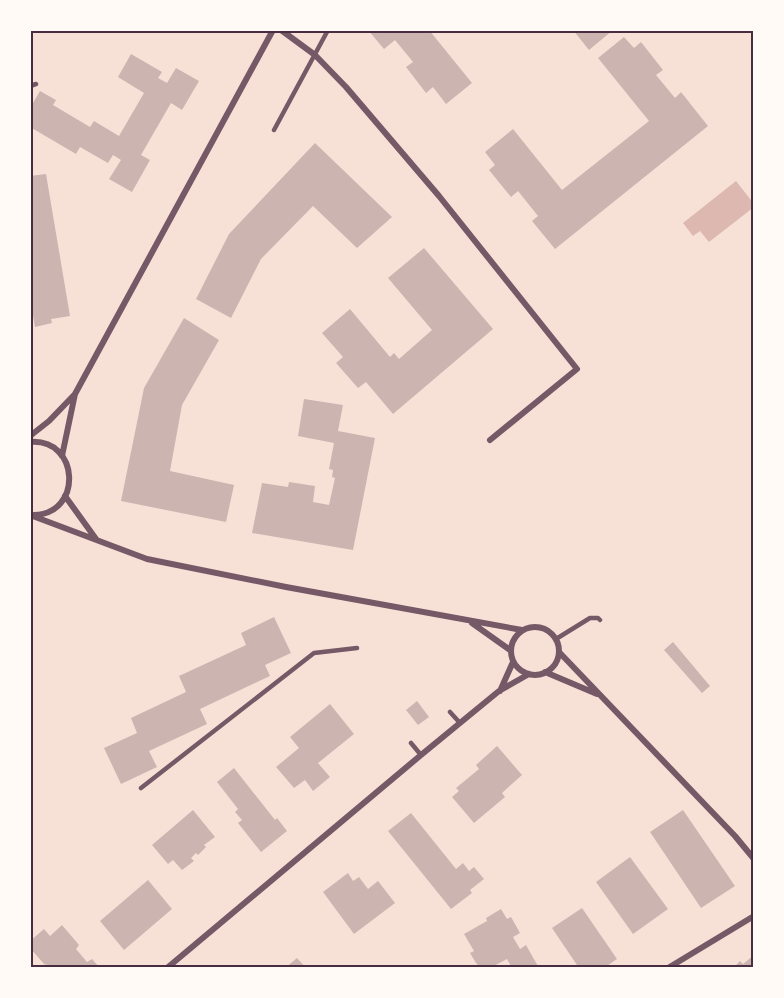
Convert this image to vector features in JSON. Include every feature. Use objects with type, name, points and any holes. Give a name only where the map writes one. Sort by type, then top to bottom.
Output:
[{"type":"street","points":[[30,436],[49,421],[75,394],[273,30]]},
{"type":"street","points":[[281,30],[315,55],[346,87],[439,196],[577,369],[490,440]]},
{"type":"street","points":[[62,456],[75,394]]},
{"type":"street","points":[[30,442],[37,441],[51,446],[62,456],[70,475],[65,496],[54,509],[38,515],[30,515]]},
{"type":"street","points":[[65,496],[97,540]]},
{"type":"street","points":[[30,515],[147,559],[522,630],[540,627],[549,631],[556,639],[559,652],[735,836],[754,859]]},
{"type":"street","points":[[468,620],[510,650]]},
{"type":"street","points":[[522,630],[514,639],[510,650],[513,662],[521,671],[529,674],[545,672],[552,667],[559,652]]},
{"type":"street","points":[[500,691],[513,662]]},
{"type":"street","points":[[545,672],[600,695]]},
{"type":"street","points":[[167,968],[460,723],[500,691],[529,674]]},
{"type":"street","points":[[668,968],[754,916]]},
{"type":"lane","points":[[274,130],[328,30]]},
{"type":"lane","points":[[30,86],[36,84]]},
{"type":"lane","points":[[556,639],[590,618],[600,620]]},
{"type":"lane","points":[[141,788],[314,653],[357,648]]},
{"type":"lane","points":[[450,712],[460,723]]},
{"type":"lane","points":[[411,743],[421,755]]},
{"type":"shaded area","points":[[736,181],[754,207],[709,242],[700,231],[693,236],[683,223]]},
{"type":"building","points":[[368,30],[429,30],[472,83],[446,104],[433,87],[426,93],[406,67],[413,62],[395,40],[384,49]]},
{"type":"building","points":[[573,30],[613,30],[589,50]]},
{"type":"building","points":[[624,37],[634,48],[641,42],[663,70],[656,75],[675,98],[681,92],[708,126],[555,249],[532,221],[538,216],[518,191],[511,197],[489,170],[495,165],[485,152],[513,129],[562,190],[649,121],[598,58]]},
{"type":"building","points":[[131,54],[162,72],[158,78],[167,83],[176,68],[199,81],[182,110],[171,103],[141,155],[150,160],[132,192],[109,179],[121,160],[113,155],[108,163],[80,147],[76,154],[30,127],[30,108],[40,91],[56,100],[53,105],[90,127],[94,121],[119,136],[144,93],[118,77]]},
{"type":"building","points":[[315,143],[392,217],[357,248],[313,206],[261,259],[231,318],[196,299],[229,234]]},
{"type":"building","points":[[46,174],[70,316],[51,319],[52,323],[35,327],[30,298],[30,176]]},
{"type":"building","points":[[424,248],[493,329],[393,414],[366,382],[358,388],[336,363],[343,357],[322,333],[350,309],[390,357],[394,353],[399,359],[432,330],[388,278]]},
{"type":"building","points":[[184,318],[219,340],[182,405],[170,471],[234,485],[226,522],[121,501],[144,388]]},
{"type":"building","points":[[304,399],[343,405],[338,431],[375,438],[353,550],[252,533],[262,483],[288,487],[289,482],[315,486],[313,502],[329,505],[335,478],[332,477],[333,470],[329,469],[334,443],[298,436]]},
{"type":"building","points":[[274,617],[291,653],[265,665],[270,676],[200,709],[207,724],[149,751],[157,767],[121,784],[104,748],[137,733],[131,718],[186,692],[179,676],[246,645],[241,633]]},
{"type":"building","points":[[673,642],[710,686],[702,693],[664,650]]},
{"type":"building","points":[[417,701],[429,717],[418,725],[406,710]]},
{"type":"building","points":[[330,704],[354,734],[318,763],[330,777],[313,791],[305,780],[294,788],[276,767],[299,748],[290,737]]},
{"type":"building","points":[[497,746],[522,775],[502,793],[505,797],[474,823],[452,797],[459,791],[456,788],[479,769],[476,765]]},
{"type":"building","points":[[234,768],[275,820],[277,818],[287,831],[261,852],[238,823],[242,820],[235,812],[238,809],[217,782]]},
{"type":"building","points":[[193,810],[215,837],[204,845],[206,847],[198,855],[196,853],[191,858],[194,861],[182,870],[173,860],[168,864],[152,845]]},
{"type":"building","points":[[683,810],[735,886],[701,908],[650,832]]},
{"type":"building","points":[[411,813],[456,869],[463,863],[469,871],[474,867],[484,879],[470,890],[472,893],[451,909],[388,831]]},
{"type":"building","points":[[630,857],[668,909],[633,934],[596,882]]},
{"type":"building","points":[[348,873],[353,881],[359,877],[368,889],[378,881],[395,903],[354,934],[323,892]]},
{"type":"building","points":[[148,880],[172,909],[124,950],[100,921]]},
{"type":"building","points":[[582,908],[617,959],[604,968],[579,968],[552,928]]},
{"type":"building","points":[[501,909],[507,919],[511,917],[520,933],[513,937],[520,949],[526,945],[539,968],[512,968],[507,959],[490,968],[480,967],[476,963],[470,953],[474,951],[464,934],[487,921],[486,918]]},
{"type":"building","points":[[62,925],[79,945],[76,949],[87,962],[92,959],[100,968],[49,968],[30,948],[30,941],[44,929],[50,936]]},
{"type":"building","points":[[754,955],[754,968],[733,968],[740,961],[743,964]]},
{"type":"building","points":[[297,958],[306,968],[285,968]]}]
